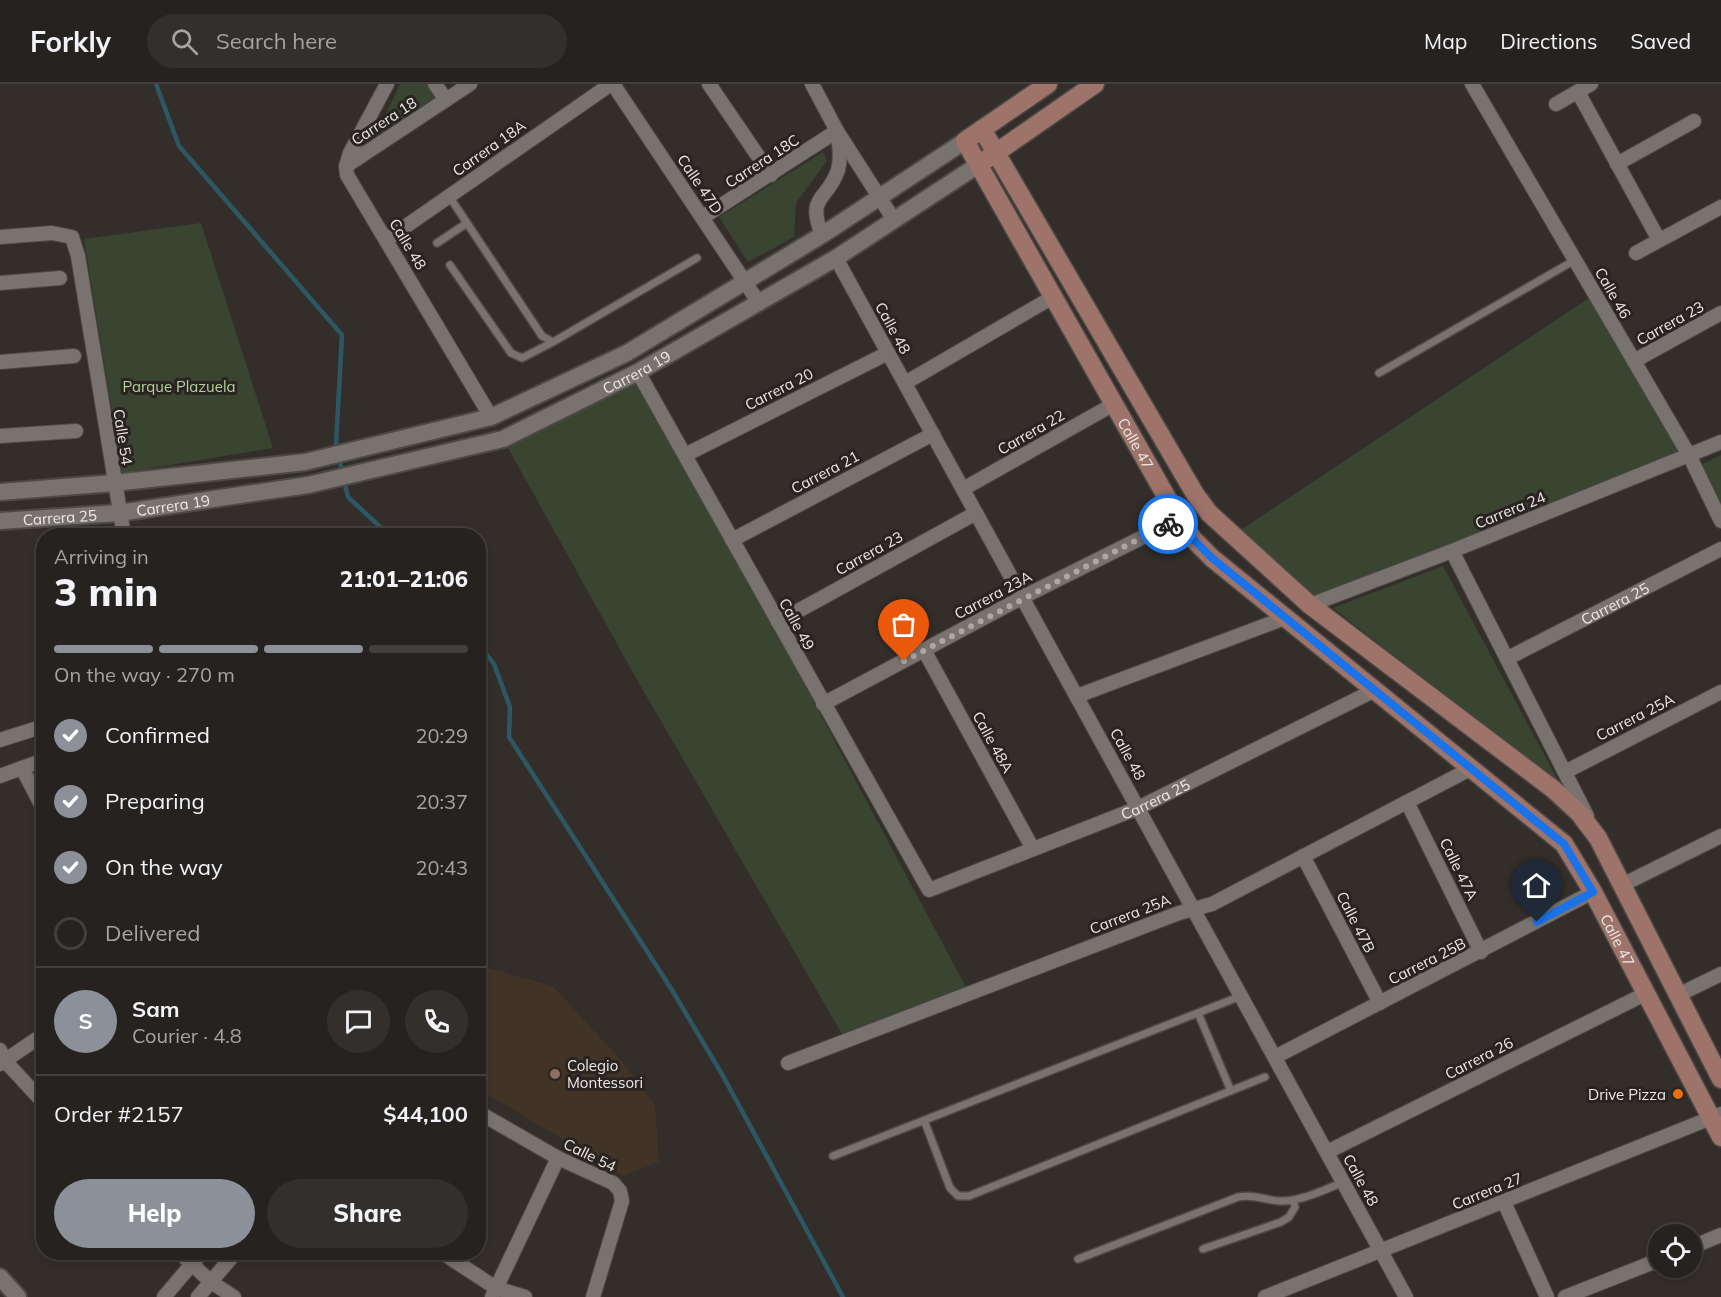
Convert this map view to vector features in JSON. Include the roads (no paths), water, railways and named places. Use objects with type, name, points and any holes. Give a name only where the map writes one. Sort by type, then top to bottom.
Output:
[{"type":"main road","name":"Carrera 19","points":[[965,141],[1048,84]]},
{"type":"main road","name":"Carrera 19","points":[[978,165],[1095,84]]},
{"type":"main road","name":"Calle 47","points":[[982,129],[1124,374],[1209,513],[1310,605],[1553,789],[1579,813],[1598,838],[1721,1079]]},
{"type":"main road","name":"Calle 47","points":[[965,141],[1179,519],[1194,540],[1212,558],[1285,618],[1564,844],[1593,892],[1645,994],[1716,1116],[1721,1137]]},
{"type":"main road","points":[[1104,387],[1117,385],[1124,374]]},
{"type":"street","points":[[346,166],[387,84]]},
{"type":"street","points":[[435,84],[446,100]]},
{"type":"street","name":"Carrera 18","points":[[346,166],[470,84]]},
{"type":"street","name":"Carrera 18A","points":[[386,240],[612,84]]},
{"type":"street","name":"Calle 47D","points":[[612,84],[704,217],[759,303]]},
{"type":"street","points":[[709,84],[771,175]]},
{"type":"street","points":[[812,84],[837,131],[894,220]]},
{"type":"street","name":"Calle 46","points":[[1472,84],[1689,455],[1721,521]]},
{"type":"street","points":[[1556,104],[1591,84]]},
{"type":"street","points":[[1578,92],[1659,240]]},
{"type":"street","points":[[1617,164],[1694,121]]},
{"type":"street","points":[[822,235],[815,217],[816,204],[837,171],[840,154],[837,131]]},
{"type":"street","name":"Carrera 18C","points":[[704,217],[837,131]]},
{"type":"street","name":"Carrera 19","points":[[114,483],[305,462],[491,417],[627,353],[822,235],[965,141]]},
{"type":"street","name":"Carrera 19","points":[[119,513],[308,485],[503,439],[639,372],[759,303],[836,258],[978,165]]},
{"type":"street","name":"Calle 48","points":[[346,166],[347,176],[491,417]]},
{"type":"street","points":[[1636,253],[1721,207]]},
{"type":"street","name":"Calle 54","points":[[0,237],[52,233],[72,237],[78,256],[122,528]]},
{"type":"street","name":"Calle 48","points":[[836,258],[1407,1297]]},
{"type":"street","points":[[0,283],[60,278]]},
{"type":"street","points":[[905,383],[1053,297]]},
{"type":"street","name":"Carrera 23","points":[[1634,361],[1721,313]]},
{"type":"street","name":"Carrera 20","points":[[685,455],[888,353]]},
{"type":"street","points":[[0,362],[74,356]]},
{"type":"street","name":"Calle 49","points":[[639,372],[929,890]]},
{"type":"street","name":"Carrera 22","points":[[963,489],[1114,404]]},
{"type":"street","points":[[0,436],[76,431]]},
{"type":"street","name":"Carrera 21","points":[[732,540],[933,434]]},
{"type":"street","name":"Carrera 24","points":[[1310,605],[1452,551],[1721,442]]},
{"type":"street","name":"Carrera 25","points":[[0,492],[114,483]]},
{"type":"street","name":"Carrera 25","points":[[0,521],[119,513]]},
{"type":"street","name":"Carrera 23","points":[[778,622],[976,513]]},
{"type":"street","name":"Carrera 23A","points":[[823,704],[1023,597],[1179,519]]},
{"type":"street","name":"Carrera 25","points":[[1508,658],[1721,549]]},
{"type":"street","name":"Calle 47","points":[[1452,551],[1598,838]]},
{"type":"street","points":[[1077,696],[1285,618]]},
{"type":"street","name":"Calle 48A","points":[[924,650],[1033,849]]},
{"type":"street","name":"Carrera 25","points":[[929,890],[1138,808],[1375,690]]},
{"type":"street","name":"Carrera 25A","points":[[1564,772],[1721,692]]},
{"type":"street","points":[[0,740],[36,729]]},
{"type":"street","points":[[0,776],[36,763]]},
{"type":"street","points":[[22,768],[36,795]]},
{"type":"street","name":"Carrera 25A","points":[[788,1063],[1179,913],[1212,904],[1472,768]]},
{"type":"street","name":"Calle 47A","points":[[1407,801],[1481,952]]},
{"type":"street","points":[[1622,885],[1721,836]]},
{"type":"street","name":"Calle 47B","points":[[1303,856],[1380,1004]]},
{"type":"street","name":"Carrera 25B","points":[[1275,1057],[1593,892]]},
{"type":"street","points":[[1678,995],[1721,974]]},
{"type":"street","name":"Carrera 26","points":[[1328,1152],[1645,994]]},
{"type":"street","points":[[36,1039],[2,1059],[36,1095]]},
{"type":"street","name":"Carrera 27","points":[[1269,1296],[1716,1116]]},
{"type":"street","name":"Calle 54","points":[[486,1117],[558,1158],[613,1183],[620,1191],[622,1201],[593,1297]]},
{"type":"street","points":[[494,1292],[558,1158]]},
{"type":"street","points":[[1504,1202],[1547,1297]]},
{"type":"street","points":[[1702,1243],[1721,1235]]},
{"type":"street","points":[[186,1260],[211,1282],[234,1297]]},
{"type":"street","points":[[164,1297],[196,1260]]},
{"type":"street","points":[[198,1297],[229,1260]]},
{"type":"street","points":[[452,1260],[494,1292],[525,1297]]},
{"type":"street","points":[[1565,1297],[1648,1264]]},
{"type":"street","points":[[0,1276],[18,1297]]},
{"type":"lane","points":[[449,196],[542,336],[553,342]]},
{"type":"lane","points":[[437,243],[467,223]]},
{"type":"lane","points":[[450,265],[511,353],[522,358],[697,258]]},
{"type":"lane","points":[[1379,373],[1575,260]]},
{"type":"lane","points":[[833,1156],[1242,996]]},
{"type":"lane","points":[[1198,1013],[1231,1091]]},
{"type":"lane","points":[[924,1120],[950,1188],[958,1196],[969,1196],[1265,1077]]},
{"type":"lane","points":[[1078,1260],[1238,1197],[1253,1195],[1280,1201],[1293,1200],[1344,1182]]},
{"type":"lane","points":[[1203,1249],[1281,1222],[1289,1217],[1295,1207],[1293,1200]]},
{"type":"waterway","points":[[156,84],[179,146],[342,335],[336,445],[348,497],[381,528]]},
{"type":"waterway","points":[[486,654],[494,664],[510,707],[509,737],[672,990],[723,1076],[843,1297]]},
{"type":"place","name":"Colegio Montessori","points":[[555,1074]]},
{"type":"place","name":"Drive Pizza","points":[[1678,1094]]},
{"type":"park label","name":"Parque Plazuela","points":[[179,386]]}]
